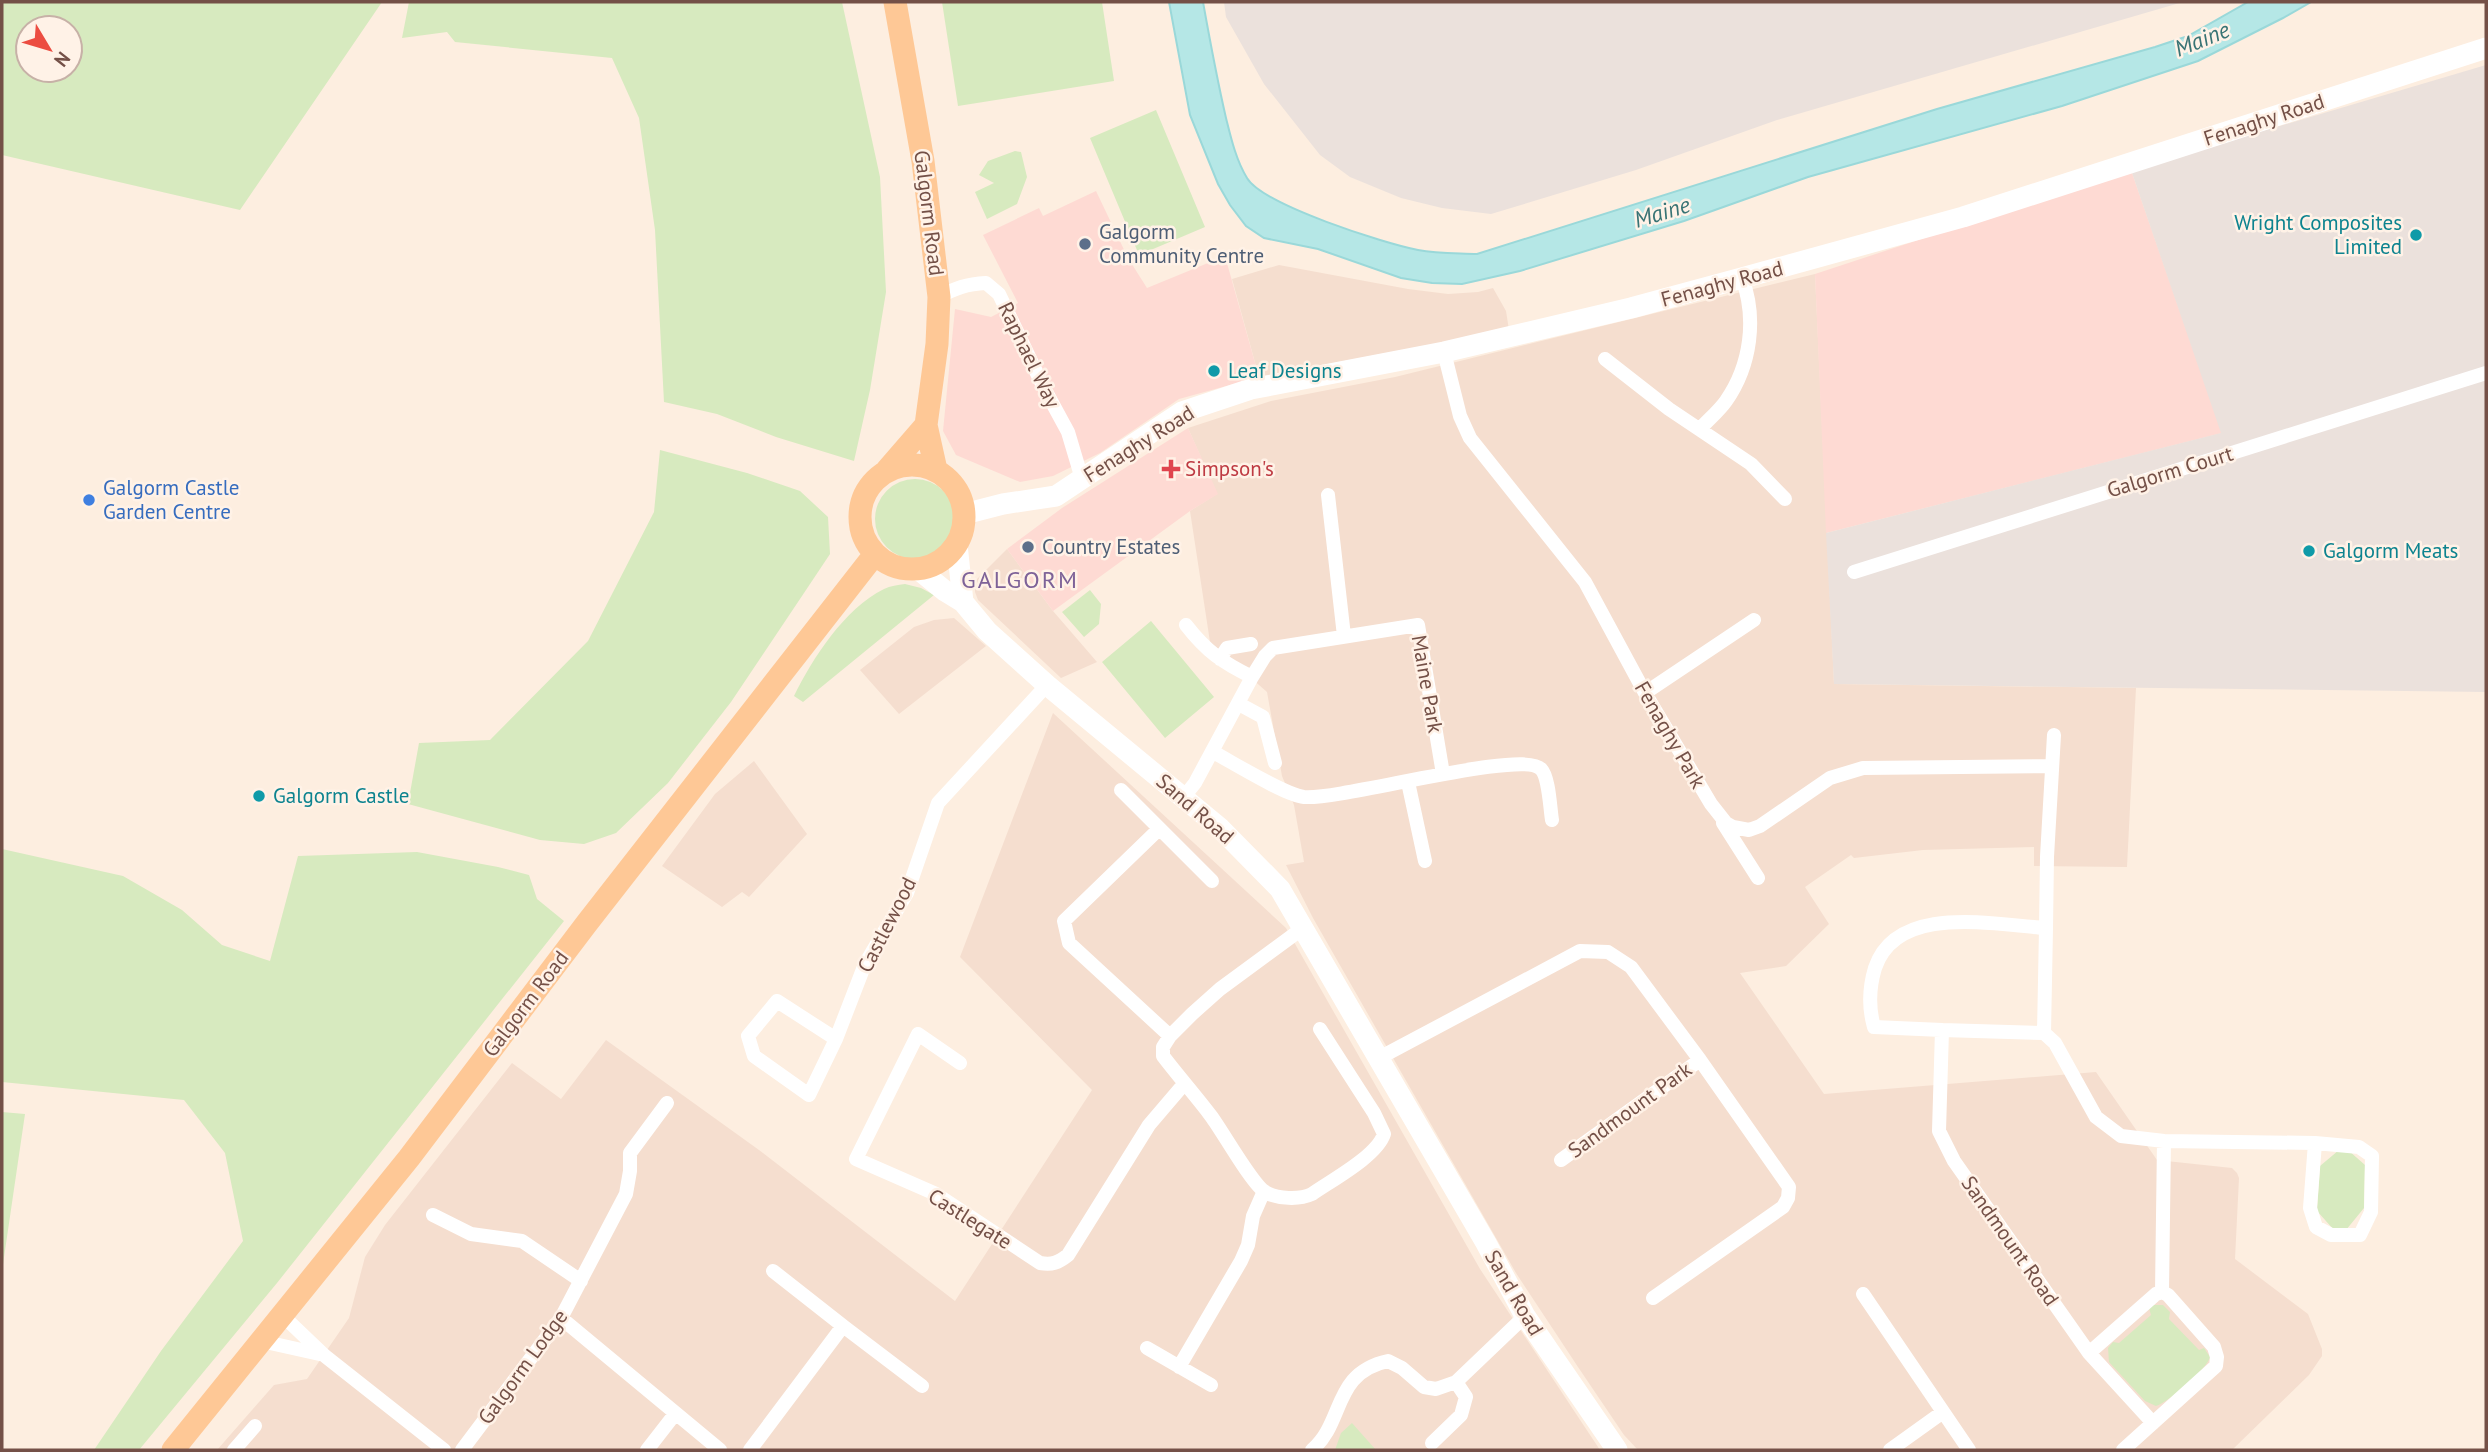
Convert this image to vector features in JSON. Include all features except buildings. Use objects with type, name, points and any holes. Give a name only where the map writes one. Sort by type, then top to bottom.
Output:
[{"type":"main road","name":"Galgorm Road","points":[[895,2],[923,161],[939,297],[937,344],[926,425],[936,470]]},
{"type":"main road","points":[[887,470],[917,464],[936,470],[955,486],[962,499],[963,530],[957,544],[947,556],[934,565],[902,569],[887,564],[874,554],[862,533],[860,508],[865,492],[874,480],[887,470],[926,425]]},
{"type":"main road","name":"Galgorm Road","points":[[173,1450],[261,1341],[290,1322],[299,1294],[409,1158],[587,923],[874,554]]},
{"type":"street","name":"Fenaghy Road","points":[[964,514],[1003,504],[1056,496],[1182,412],[1251,389],[1444,352],[1631,309],[1963,217],[2486,48]]},
{"type":"street","points":[[1700,429],[1726,401],[1749,353],[1749,298],[1742,278]]},
{"type":"street","name":"Raphael Way","points":[[939,297],[957,287],[986,283],[999,294],[1068,432],[1083,479]]},
{"type":"street","name":"Fenaghy Park","points":[[1444,352],[1460,416],[1470,438],[1585,582],[1645,692],[1711,804],[1727,823],[1740,830],[1749,830],[1788,808],[1830,778],[1863,768],[2052,766]]},
{"type":"street","points":[[1605,359],[1751,464],[1785,499]]},
{"type":"street","name":"Galgorm Court","points":[[1854,572],[2486,373]]},
{"type":"street","points":[[1328,495],[1344,636]]},
{"type":"street","points":[[957,544],[963,602]]},
{"type":"street","name":"Sand Road","points":[[918,569],[963,602],[987,631],[1047,685],[1220,828],[1280,889],[1486,1242],[1525,1317],[1617,1450]]},
{"type":"street","points":[[1645,692],[1754,620]]},
{"type":"street","points":[[1186,625],[1204,648],[1252,677]]},
{"type":"street","name":"Maine Park","points":[[1183,798],[1213,752],[1252,677],[1273,648],[1418,625],[1443,774]]},
{"type":"street","points":[[1220,659],[1227,648],[1251,643]]},
{"type":"street","name":"Castlewood","points":[[836,1039],[777,1001],[748,1035],[754,1056],[809,1095],[836,1039],[865,964],[907,893],[938,803],[1047,685]]},
{"type":"street","points":[[1239,704],[1263,717],[1275,763]]},
{"type":"street","points":[[2044,1033],[2047,857],[2054,735]]},
{"type":"street","points":[[1213,752],[1290,793],[1304,797],[1408,782],[1443,774],[1534,764],[1545,776],[1552,820]]},
{"type":"street","points":[[1408,782],[1425,861]]},
{"type":"street","points":[[1121,790],[1212,880]]},
{"type":"street","points":[[1711,804],[1758,878]]},
{"type":"street","points":[[1159,829],[1064,921],[1069,943],[1170,1036]]},
{"type":"street","points":[[2046,929],[1963,923],[1931,924],[1907,931],[1890,942],[1879,957],[1872,978],[1870,1004],[1874,1027],[2044,1033],[2056,1043],[2096,1117],[2121,1136],[2164,1141],[2315,1143],[2358,1147],[2372,1156],[2371,1212],[2360,1235],[2331,1235],[2316,1227],[2310,1208],[2315,1143]]},
{"type":"street","points":[[1303,928],[1220,989],[1170,1036],[1163,1047],[1163,1056],[1230,1143],[1252,1179],[1264,1191],[1273,1195],[1302,1198],[1370,1155],[1381,1143],[1384,1135],[1320,1029]]},
{"type":"street","name":"Sandmount Park","points":[[1379,1058],[1580,951],[1608,952],[1631,967],[1789,1187],[1788,1198],[1783,1207],[1653,1298]]},
{"type":"street","name":"Sandmount Road","points":[[1942,1030],[1939,1131],[1954,1161],[2090,1353],[2153,1423]]},
{"type":"street","name":"Castlegate","points":[[960,1063],[918,1034],[856,1158],[886,1174],[936,1194],[1040,1263],[1050,1265],[1060,1262],[1068,1255],[1149,1125],[1184,1084]]},
{"type":"street","name":"Sandmount Park","points":[[1561,1160],[1700,1060]]},
{"type":"street","name":"Galgorm Lodge","points":[[462,1450],[561,1318],[626,1194],[630,1153],[667,1103]]},
{"type":"street","points":[[2123,1450],[2216,1366],[2214,1347],[2165,1294],[2164,1141]]},
{"type":"street","points":[[1179,1367],[1241,1261],[1248,1245],[1253,1216],[1264,1191]]},
{"type":"street","points":[[433,1215],[471,1234],[522,1241],[582,1281]]},
{"type":"street","points":[[773,1271],[922,1386]]},
{"type":"street","points":[[1863,1294],[1969,1450]]},
{"type":"street","points":[[2090,1353],[2156,1294],[2165,1294]]},
{"type":"street","points":[[1312,1450],[1325,1436],[1342,1394],[1370,1365],[1388,1361],[1402,1368],[1423,1387],[1436,1389],[1456,1382],[1525,1317]]},
{"type":"street","points":[[561,1318],[720,1450]]},
{"type":"street","points":[[290,1322],[325,1356],[444,1450]]},
{"type":"street","points":[[750,1450],[843,1326]]},
{"type":"street","points":[[261,1341],[325,1356]]},
{"type":"street","points":[[1147,1348],[1211,1385]]},
{"type":"street","points":[[1432,1443],[1464,1409],[1466,1397],[1456,1382]]},
{"type":"street","points":[[1890,1450],[1943,1412]]},
{"type":"street","points":[[647,1450],[675,1414]]},
{"type":"street","points":[[234,1450],[255,1426]]},
{"type":"shaded area","points":[[1224,2],[2183,2],[1777,120],[1636,170],[1491,214],[1442,208],[1401,198],[1350,177],[1320,155],[1264,84],[1226,17]]},
{"type":"shaded area","points":[[2486,65],[2486,692],[1834,684],[1826,533],[2221,433],[2131,170]]},
{"type":"shaded area","points":[[2131,170],[2222,433],[1826,533],[1815,274]]},
{"type":"shaded area","points":[[1096,191],[1128,258],[1147,288],[1225,256],[1259,377],[1179,399],[1100,453],[1053,476],[1020,482],[956,455],[943,431],[955,309],[991,317],[1018,303],[983,235],[1039,208],[1043,216]]},
{"type":"shaded area","points":[[1279,265],[1448,294],[1493,288],[1506,311],[1509,330],[1259,377],[1232,279]]},
{"type":"shaded area","points":[[1815,274],[1834,684],[2136,688],[2127,867],[2034,866],[2034,847],[1923,850],[1854,858],[1851,855],[1805,887],[1829,924],[1786,966],[1740,973],[1824,1094],[2096,1072],[2157,1160],[2232,1168],[2239,1178],[2235,1259],[2308,1314],[2322,1349],[2322,1356],[2309,1375],[2232,1450],[1638,1450],[1624,1435],[1516,1273],[1313,918],[1286,865],[1304,862],[1294,805],[1282,776],[1267,692],[1210,642],[1190,511],[1217,494],[1188,428],[1271,401],[1395,377]]},
{"type":"shaded area","points":[[1188,428],[1218,494],[1190,511],[1053,611],[1007,549],[1062,508]]},
{"type":"shaded area","points":[[1007,549],[1053,611],[1097,662],[1061,678],[978,600],[975,581]]},
{"type":"shaded area","points":[[954,618],[986,646],[899,714],[860,670],[914,627],[934,620]]},
{"type":"shaded area","points":[[1053,713],[1286,928],[1480,1269],[1600,1450],[217,1450],[274,1385],[307,1379],[349,1318],[365,1257],[385,1225],[512,1063],[561,1099],[606,1040],[759,1150],[955,1301],[1092,1090],[960,957]]},
{"type":"shaded area","points":[[754,761],[807,834],[749,897],[742,892],[722,907],[662,866],[715,794]]},
{"type":"green space","points":[[2,2],[382,2],[240,210],[2,155]]},
{"type":"green space","points":[[409,2],[842,2],[880,177],[886,292],[870,390],[854,461],[776,437],[717,414],[664,402],[655,230],[639,118],[612,58],[455,42],[447,32],[402,38]]},
{"type":"green space","points":[[942,2],[1102,2],[1114,81],[958,106]]},
{"type":"green space","points":[[1156,110],[1205,227],[1139,255],[1090,138]]},
{"type":"green space","points":[[1015,151],[1021,152],[1027,177],[1017,204],[987,219],[975,192],[994,183],[979,175],[988,161]]},
{"type":"green space","points":[[660,450],[747,473],[800,491],[828,517],[830,554],[731,702],[668,783],[616,833],[584,844],[540,840],[408,804],[419,743],[490,740],[588,641],[654,512]]},
{"type":"green space","points":[[915,479],[930,482],[943,491],[952,504],[955,519],[952,534],[943,547],[930,556],[915,559],[900,556],[887,547],[878,534],[875,519],[878,504],[887,491],[900,482]]},
{"type":"green space","points":[[905,584],[934,595],[803,702],[794,696],[810,666],[843,622],[869,598],[886,588]]},
{"type":"green space","points":[[1090,590],[1101,604],[1099,624],[1084,637],[1062,612]]},
{"type":"green space","points":[[1151,621],[1214,697],[1165,738],[1102,662]]},
{"type":"green space","points":[[2,849],[123,876],[182,910],[222,945],[270,961],[298,856],[417,852],[498,867],[529,875],[537,899],[564,921],[277,1283],[139,1450],[94,1450],[161,1351],[243,1241],[225,1153],[184,1100],[2,1082]]},
{"type":"green space","points":[[2,1112],[25,1114],[2,1271]]},
{"type":"green space","points":[[2339,1150],[2348,1150],[2365,1165],[2364,1208],[2346,1230],[2334,1230],[2317,1211],[2320,1166]]},
{"type":"green space","points":[[2163,1305],[2170,1312],[2169,1319],[2199,1350],[2204,1348],[2210,1357],[2187,1385],[2156,1406],[2145,1401],[2109,1362],[2108,1348],[2113,1342],[2119,1343],[2151,1315],[2149,1308]]},
{"type":"green space","points":[[1352,1423],[1376,1450],[1335,1450],[1341,1433]]},
{"type":"water","name":"Maine","points":[[1169,2],[1203,2],[1232,141],[1243,171],[1258,189],[1326,222],[1380,240],[1425,251],[1477,254],[1937,109],[2155,47],[2188,36],[2248,2],[2311,2],[2198,61],[2062,106],[1808,177],[1684,221],[1520,271],[1462,284],[1401,278],[1318,249],[1264,238],[1246,226],[1218,184],[1190,115]]},
{"type":"place","name":"Wright Composites Limited","points":[[2416,235]]},
{"type":"place","name":"Galgorm Community Centre","points":[[1085,244]]},
{"type":"place","name":"Leaf Designs","points":[[1214,371]]},
{"type":"place","name":"Simpson's","points":[[1171,469]]},
{"type":"place","name":"Galgorm Castle Garden Centre","points":[[89,500]]},
{"type":"place","name":"Country Estates","points":[[1028,547]]},
{"type":"place","name":"Galgorm Meats","points":[[2309,551]]},
{"type":"place","name":"Galgorm Castle","points":[[259,796]]},
{"type":"district","name":"GALGORM","points":[[1020,580]]}]
